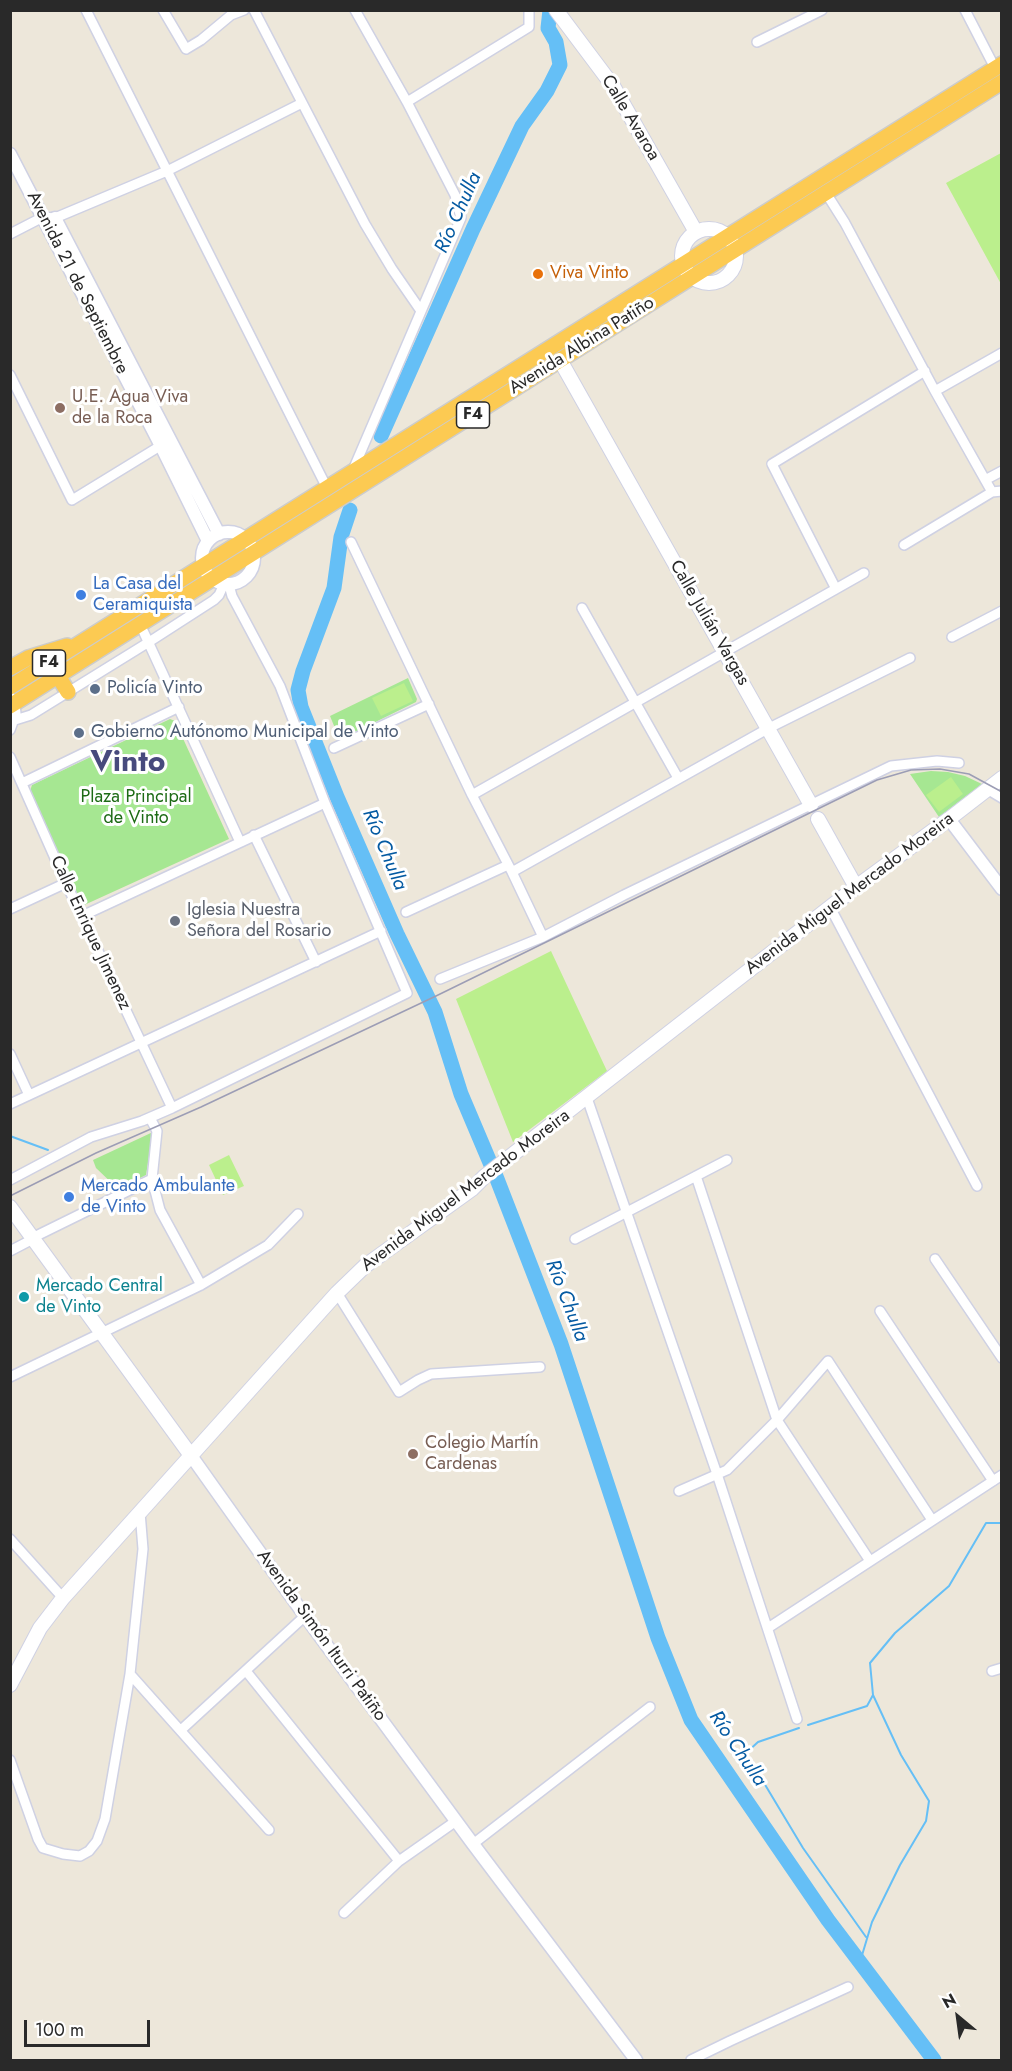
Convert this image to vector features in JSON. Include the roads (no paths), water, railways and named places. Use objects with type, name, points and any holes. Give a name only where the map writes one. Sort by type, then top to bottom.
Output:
[{"type":"highway","name":"Avenida Albina Patiño","points":[[13,706],[140,624],[217,579],[250,546],[327,488],[684,264],[731,244],[826,193],[999,79]]},
{"type":"highway","name":"Avenida Albina Patiño","points":[[250,546],[560,360],[693,277],[731,244],[999,79]]},
{"type":"highway","name":"Avenida Albina Patiño","points":[[10,687],[87,639],[217,579]]},
{"type":"highway","points":[[10,668],[28,658],[87,639]]},
{"type":"highway","points":[[58,676],[68,692]]},
{"type":"main road","name":"Calle Avaroa","points":[[556,10],[613,86],[696,232]]},
{"type":"main road","points":[[693,277],[684,264],[683,249],[690,236],[696,232],[713,229],[721,232],[731,244]]},
{"type":"main road","name":"Calle Julián Vargas","points":[[560,360],[811,805]]},
{"type":"main road","name":"Avenida Miguel Mercado Moreira","points":[[10,1685],[40,1628],[63,1598],[337,1293],[365,1266],[472,1189],[830,907],[997,783]]},
{"type":"main road","name":"Calle Julián Vargas","points":[[818,819],[856,887]]},
{"type":"main road","name":"Avenida Simón Iturri Patiño","points":[[10,1207],[192,1457]]},
{"type":"street","points":[[86,10],[327,488]]},
{"type":"street","points":[[163,10],[186,49],[201,40],[231,15],[244,10]]},
{"type":"street","points":[[254,10],[365,224],[421,311]]},
{"type":"street","points":[[407,102],[529,27],[529,10]]},
{"type":"street","points":[[757,42],[822,10]]},
{"type":"street","points":[[965,10],[999,79]]},
{"type":"street","points":[[351,473],[461,218],[456,195],[356,11]]},
{"type":"street","points":[[10,234],[167,171],[302,103]]},
{"type":"street","name":"Avenida 21 de Septiembre","points":[[10,154],[49,218],[165,443],[219,534]]},
{"type":"street","points":[[826,193],[845,223],[934,391],[985,480],[997,491],[904,545]]},
{"type":"street","points":[[934,391],[1002,353]]},
{"type":"street","points":[[836,589],[772,464],[925,371]]},
{"type":"street","points":[[10,375],[72,501],[165,443]]},
{"type":"street","name":"Avenida 21 de Septiembre","points":[[165,443],[208,542]]},
{"type":"street","points":[[985,480],[1002,471]]},
{"type":"street","points":[[10,1180],[91,1137],[150,1118],[172,1108],[407,993],[325,804],[280,686],[232,596],[217,579],[202,553],[208,542],[219,534],[233,533],[250,546],[253,565],[247,577],[241,581],[217,579]]},
{"type":"street","points":[[351,542],[543,937]]},
{"type":"street","points":[[472,795],[864,573]]},
{"type":"street","points":[[10,730],[13,706],[31,715],[149,642],[214,600],[219,595],[217,579]]},
{"type":"street","points":[[582,608],[678,778]]},
{"type":"street","points":[[952,637],[1002,611]]},
{"type":"street","points":[[140,624],[240,842]]},
{"type":"street","points":[[405,912],[510,868],[769,728],[910,658]]},
{"type":"street","points":[[334,748],[429,704]]},
{"type":"street","points":[[22,783],[179,707]]},
{"type":"street","name":"Calle Enrique Jimenez","points":[[10,757],[66,883],[172,1108]]},
{"type":"street","points":[[441,979],[543,937],[624,895],[891,766],[937,761],[959,763]]},
{"type":"street","points":[[997,783],[1002,798]]},
{"type":"street","points":[[82,916],[325,804]]},
{"type":"street","name":"Calle Julián Vargas","points":[[811,805],[818,819]]},
{"type":"street","points":[[949,819],[1002,889]]},
{"type":"street","points":[[254,836],[316,962]]},
{"type":"street","points":[[10,909],[66,883]]},
{"type":"street","points":[[830,907],[977,1186]]},
{"type":"street","points":[[10,1104],[381,931]]},
{"type":"street","points":[[10,1054],[29,1095]]},
{"type":"street","points":[[587,1098],[717,1474],[797,1719]]},
{"type":"street","points":[[150,1118],[157,1131],[152,1179],[160,1210],[201,1285]]},
{"type":"street","points":[[575,1239],[727,1160]]},
{"type":"street","points":[[696,1176],[777,1420],[870,1561]]},
{"type":"street","points":[[10,1251],[152,1179]]},
{"type":"street","points":[[12,1374],[201,1285],[268,1245],[298,1214]]},
{"type":"street","points":[[935,1259],[1002,1358]]},
{"type":"street","points":[[337,1293],[399,1392],[431,1374],[540,1366]]},
{"type":"street","points":[[768,1628],[997,1478],[880,1311]]},
{"type":"street","points":[[679,1491],[727,1470],[777,1420],[828,1361],[932,1520]]},
{"type":"street","name":"Avenida Simón Iturri Patiño","points":[[192,1457],[305,1616],[636,2061]]},
{"type":"street","points":[[10,1760],[43,1848],[80,1856],[89,1851],[97,1841],[105,1820],[130,1674],[142,1549],[140,1512]]},
{"type":"street","points":[[10,1539],[63,1598]]},
{"type":"street","points":[[181,1730],[305,1616]]},
{"type":"street","points":[[246,1671],[399,1861]]},
{"type":"street","points":[[130,1674],[268,1830]]},
{"type":"street","points":[[473,1844],[650,1707]]},
{"type":"street","points":[[344,1913],[399,1861],[456,1821]]},
{"type":"street","points":[[691,2061],[848,1987]]},
{"type":"waterway","name":"Río Chulla","points":[[381,436],[473,229],[522,126],[547,91],[560,65],[556,42],[548,28],[550,10]]},
{"type":"waterway","name":"Río Chulla","points":[[350,510],[341,537],[334,588],[298,690],[301,707],[337,797],[397,934],[435,1012],[461,1094],[497,1179],[561,1344],[658,1638],[691,1720],[828,1920],[934,2060]]},
{"type":"waterway","points":[[10,1136],[48,1150]]},
{"type":"waterway","points":[[808,1725],[867,1706],[873,1695],[870,1663],[895,1633],[949,1586],[986,1523],[1002,1523]]},
{"type":"waterway","points":[[860,1962],[872,1922],[900,1865],[926,1821],[929,1801],[901,1755],[873,1695]]},
{"type":"waterway","points":[[799,1728],[758,1742],[746,1753],[803,1848],[866,1937]]},
{"type":"tram line","points":[[10,1196],[96,1153],[201,1107],[436,996],[877,780],[911,770],[940,769],[969,774],[1002,792]]},
{"type":"place","name":"Viva Vinto","points":[[538,274]]},
{"type":"place","name":"U.E. Agua Viva de la Roca","points":[[60,408]]},
{"type":"place","name":"La Casa del Ceramiquista","points":[[81,595]]},
{"type":"place","name":"Policía Vinto","points":[[95,689]]},
{"type":"place","name":"Gobierno Autónomo Municipal de Vinto","points":[[79,733]]},
{"type":"place","name":"Iglesia Nuestra Señora del Rosario","points":[[175,921]]},
{"type":"place","name":"Mercado Ambulante de Vinto","points":[[69,1197]]},
{"type":"place","name":"Mercado Central de Vinto","points":[[24,1297]]},
{"type":"place","name":"Colegio Martín Cardenas","points":[[413,1454]]},
{"type":"district","name":"Vinto","points":[[128,764]]},
{"type":"park label","name":"Plaza Principal de Vinto","points":[[136,808]]}]
